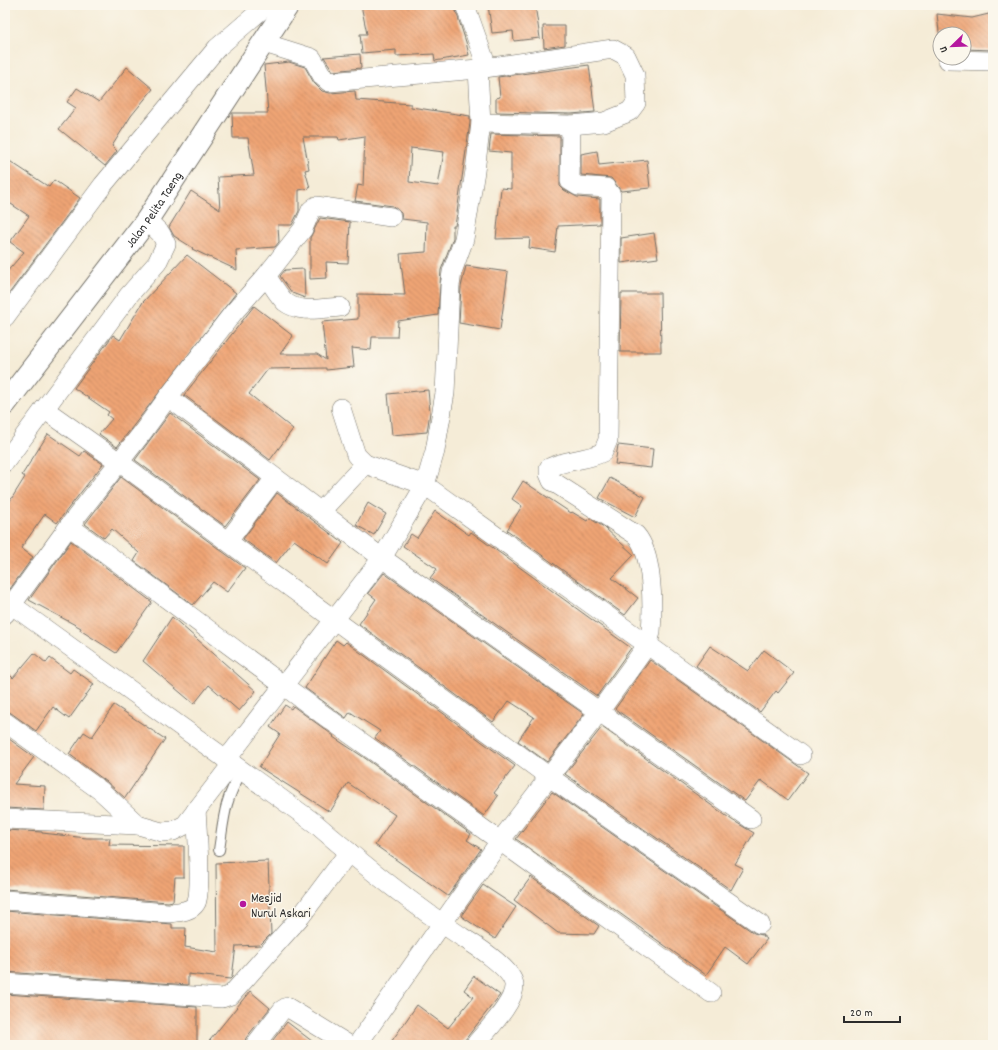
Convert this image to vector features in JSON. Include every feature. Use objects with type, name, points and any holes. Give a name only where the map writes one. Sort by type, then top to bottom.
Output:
[{"type":"street","points":[[5,317],[103,186],[217,48],[267,5]]},
{"type":"street","name":"Jalan Pelita Taeng","points":[[5,404],[147,220],[288,5]]},
{"type":"street","points":[[5,819],[138,825],[162,832],[173,832],[185,825],[233,765],[284,686],[382,558],[425,485],[434,452],[445,393],[452,272],[464,239],[481,123],[482,68],[465,5]]},
{"type":"street","points":[[264,43],[312,58],[323,77],[329,82],[482,68],[613,49],[626,56],[635,75],[636,102],[630,111],[604,122],[571,124],[481,123]]},
{"type":"street","points":[[972,61],[993,61]]},
{"type":"street","points":[[357,1045],[500,841],[548,776],[599,712],[648,644],[652,623],[650,585],[647,558],[640,540],[636,535],[552,481],[549,474],[549,468],[556,465],[581,460],[603,452],[608,440],[611,195],[606,188],[578,186],[570,181],[571,124]]},
{"type":"street","points":[[391,217],[316,206],[311,210],[303,229],[266,276],[233,313],[7,606],[316,824],[349,852],[443,924],[489,955],[505,971],[514,984],[512,995],[505,1008],[483,1041]]},
{"type":"street","points":[[5,462],[129,295],[162,255],[166,244],[161,234],[147,220]]},
{"type":"street","points":[[266,276],[285,301],[295,307],[306,310],[340,306]]},
{"type":"street","points":[[168,397],[382,558],[751,819]]},
{"type":"street","points":[[341,408],[356,455],[365,464],[425,485],[801,755]]},
{"type":"street","points":[[44,409],[228,541],[548,776],[760,924]]},
{"type":"street","points":[[321,511],[365,464]]},
{"type":"street","points":[[228,541],[275,478]]},
{"type":"street","points":[[69,526],[284,686],[711,993]]},
{"type":"street","points":[[5,722],[101,791],[138,825]]},
{"type":"street","points":[[5,900],[168,913],[183,912],[190,909],[196,903],[198,888],[196,810]]},
{"type":"street","points":[[5,983],[222,998],[231,995],[301,916],[349,852]]},
{"type":"street","points":[[255,1045],[282,1010],[287,1007],[349,1045]]},
{"type":"lane","points":[[218,850],[225,806],[231,790],[233,765]]},
{"type":"building","points":[[361,5],[454,5],[469,55],[435,61],[434,54],[396,56],[396,50],[362,53],[360,34],[367,34]]},
{"type":"building","points":[[488,5],[508,5],[509,8],[535,5],[540,38],[514,41],[513,31],[492,33]]},
{"type":"building","points":[[993,13],[993,50],[972,49],[972,26],[938,26],[937,14],[972,18]]},
{"type":"building","points":[[543,26],[565,26],[565,45],[544,48]]},
{"type":"building","points":[[360,54],[361,68],[333,71],[324,57]]},
{"type":"building","points":[[289,62],[305,67],[314,83],[322,91],[330,93],[355,91],[356,100],[411,104],[411,107],[470,116],[455,226],[453,226],[453,238],[441,270],[438,315],[398,321],[397,337],[372,337],[371,350],[352,348],[354,367],[326,370],[326,368],[268,369],[249,394],[293,429],[270,460],[184,395],[254,306],[293,336],[280,354],[317,354],[326,360],[322,322],[358,319],[358,294],[405,295],[400,254],[426,252],[427,222],[402,219],[401,213],[393,206],[355,201],[358,185],[363,186],[365,136],[339,140],[338,137],[303,137],[309,169],[305,170],[310,188],[299,190],[299,211],[292,225],[278,225],[279,242],[275,247],[236,250],[237,270],[192,249],[193,248],[174,236],[169,227],[191,191],[220,210],[218,177],[254,175],[248,138],[233,138],[232,113],[268,113],[264,65]],"holes":[[[411,148],[444,152],[438,186],[409,182]]]},
{"type":"building","points":[[589,65],[595,112],[571,114],[496,112],[496,98],[500,97],[498,77]]},
{"type":"building","points":[[127,67],[153,89],[131,116],[112,146],[117,151],[105,166],[59,129],[76,108],[67,102],[77,88],[99,102]]},
{"type":"building","points":[[491,134],[560,136],[560,186],[577,197],[600,199],[600,224],[558,226],[555,252],[529,248],[530,238],[496,239],[501,188],[511,189],[511,153],[489,151]]},
{"type":"building","points":[[597,151],[599,165],[647,160],[650,188],[621,191],[611,178],[581,175],[581,154]]},
{"type":"building","points":[[5,158],[49,187],[54,180],[80,198],[5,299],[5,274],[24,252],[10,242],[29,216],[5,200]]},
{"type":"building","points":[[320,218],[350,222],[348,263],[326,262],[327,278],[310,279],[310,238]]},
{"type":"building","points":[[654,233],[658,258],[621,263],[621,238]]},
{"type":"building","points":[[187,255],[236,293],[117,447],[99,434],[112,419],[107,415],[109,412],[74,388],[113,335],[120,340],[143,302]]},
{"type":"building","points":[[466,266],[508,272],[500,330],[459,323],[461,287]]},
{"type":"building","points":[[304,269],[305,298],[292,293],[280,276],[285,270]]},
{"type":"building","points":[[621,293],[660,293],[661,352],[620,352]]},
{"type":"building","points":[[428,390],[430,412],[427,432],[392,435],[388,394]]},
{"type":"building","points":[[170,413],[260,480],[225,526],[135,460]]},
{"type":"building","points":[[48,434],[80,456],[84,451],[103,464],[57,523],[45,514],[21,548],[33,557],[10,589],[5,585],[5,509],[25,477],[22,475]]},
{"type":"building","points":[[618,445],[653,449],[651,468],[615,464]]},
{"type":"building","points":[[121,477],[245,568],[227,592],[213,582],[193,605],[134,561],[139,553],[112,529],[104,538],[85,524]]},
{"type":"building","points":[[610,478],[645,497],[635,517],[599,498]]},
{"type":"building","points":[[523,481],[571,513],[572,512],[587,521],[589,518],[604,527],[634,555],[612,578],[638,598],[625,615],[507,530],[522,506],[512,499]]},
{"type":"building","points":[[277,493],[343,543],[328,564],[294,540],[276,563],[243,539]]},
{"type":"building","points":[[368,503],[386,514],[374,535],[356,525]]},
{"type":"building","points":[[435,511],[469,535],[471,532],[631,648],[597,696],[430,578],[437,569],[403,546],[411,534],[417,538]]},
{"type":"building","points":[[71,541],[152,602],[116,653],[80,630],[81,628],[29,600]]},
{"type":"building","points":[[384,573],[584,714],[547,762],[518,741],[534,717],[509,701],[493,722],[359,624],[376,599],[368,593]]},
{"type":"building","points":[[172,617],[256,691],[239,711],[209,685],[194,704],[143,661]]},
{"type":"building","points":[[336,640],[343,645],[346,642],[515,766],[494,793],[498,796],[484,816],[375,738],[380,731],[350,712],[346,718],[305,688]]},
{"type":"building","points":[[710,646],[748,671],[764,650],[794,673],[778,693],[776,691],[760,712],[696,666]]},
{"type":"building","points":[[34,653],[46,663],[50,658],[70,673],[73,669],[94,684],[69,719],[53,707],[36,731],[11,713],[5,711],[5,670],[13,678]]},
{"type":"building","points":[[650,660],[808,773],[788,800],[761,780],[745,801],[615,709]]},
{"type":"building","points":[[114,705],[165,739],[125,798],[107,782],[69,754],[84,732],[92,737]]},
{"type":"building","points":[[285,705],[291,709],[293,706],[334,736],[333,737],[471,834],[467,840],[481,849],[448,896],[375,845],[395,815],[348,783],[330,812],[259,767],[280,734],[270,727]]},
{"type":"building","points":[[602,727],[732,820],[754,833],[735,864],[743,868],[731,890],[565,774]]},
{"type":"building","points":[[5,736],[34,757],[14,784],[45,786],[44,810],[5,808]]},
{"type":"building","points":[[552,792],[754,933],[762,935],[767,939],[748,964],[725,947],[706,975],[516,839]]},
{"type":"building","points":[[5,830],[42,832],[87,838],[110,838],[109,845],[184,846],[184,877],[175,877],[173,901],[168,902],[5,889]]},
{"type":"building","points":[[268,861],[271,934],[260,945],[236,946],[232,977],[230,979],[188,974],[188,985],[5,972],[5,911],[172,924],[172,928],[186,928],[185,947],[217,952],[216,863]]},
{"type":"building","points":[[531,877],[599,926],[594,934],[558,933],[514,900]]},
{"type":"building","points":[[483,885],[516,907],[495,939],[461,916]]},
{"type":"building","points":[[474,976],[500,995],[461,1045],[389,1045],[417,1005],[448,1028],[473,997],[464,990]]},
{"type":"building","points":[[250,991],[270,1008],[246,1038],[244,1045],[206,1045]]},
{"type":"building","points":[[5,994],[197,1007],[197,1045],[5,1045]]},
{"type":"building","points":[[287,1022],[317,1045],[269,1045]]},
{"type":"place","name":"Mesjid Nurul Askari","points":[[243,904]]}]
